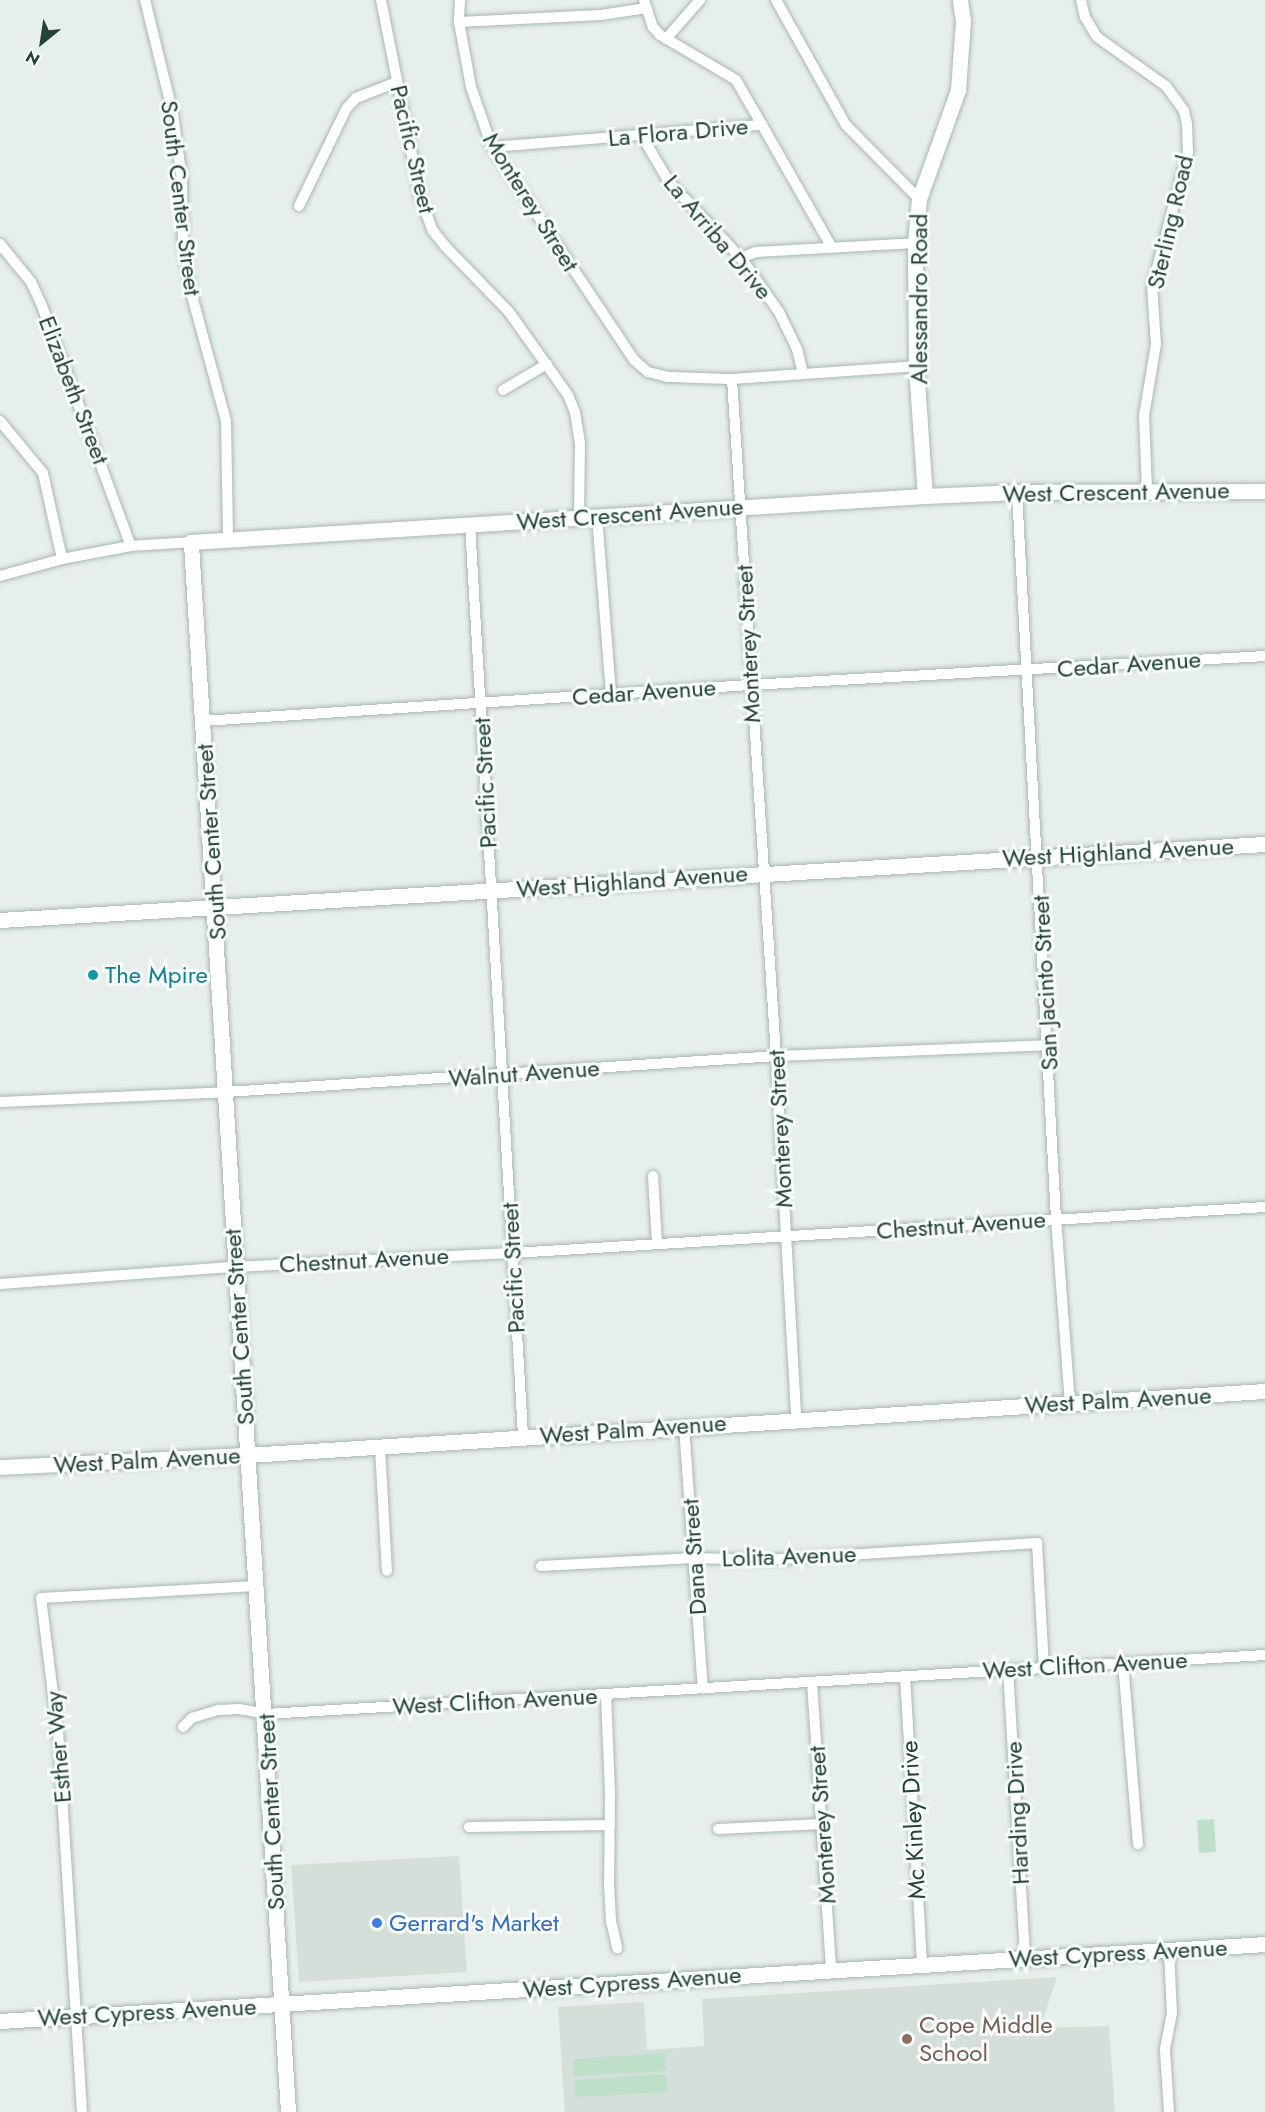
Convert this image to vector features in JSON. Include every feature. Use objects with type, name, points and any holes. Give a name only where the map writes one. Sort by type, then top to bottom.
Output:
[{"type":"street","name":"South Center Street","points":[[145,0],[173,114],[182,180],[183,245],[191,292],[226,421],[228,538]]},
{"type":"street","name":"Pacific Street","points":[[381,0],[421,200],[434,231],[459,262],[509,312],[568,395],[575,412],[580,443],[579,518]]},
{"type":"street","name":"Monterey Street","points":[[460,0],[459,22],[471,87],[492,147],[634,360],[648,372],[668,377],[732,379],[750,685],[776,1056],[796,1419]]},
{"type":"street","points":[[666,39],[699,0]]},
{"type":"street","points":[[776,0],[846,125],[919,199]]},
{"type":"street","name":"Alessandro Road","points":[[925,496],[916,366],[915,243],[919,199],[956,100],[963,20],[960,0]]},
{"type":"street","name":"Sterling Road","points":[[1081,0],[1085,17],[1097,37],[1166,86],[1184,111],[1186,124],[1188,152],[1152,286],[1156,344],[1144,416],[1147,491]]},
{"type":"street","points":[[459,22],[601,15],[645,4],[653,27],[666,39],[736,80],[762,125]]},
{"type":"street","points":[[299,206],[346,109],[356,98],[397,82]]},
{"type":"street","name":"La Flora Drive","points":[[492,147],[762,125],[831,246]]},
{"type":"street","name":"La Arriba Drive","points":[[642,136],[669,182],[741,258],[780,314],[797,350],[803,372]]},
{"type":"street","points":[[741,258],[756,252],[915,243]]},
{"type":"street","name":"Elizabeth Street","points":[[0,244],[31,282],[42,306],[131,546]]},
{"type":"street","points":[[503,390],[547,364]]},
{"type":"street","points":[[732,379],[803,372],[916,366]]},
{"type":"street","points":[[0,421],[43,473],[62,559]]},
{"type":"street","name":"West Crescent Avenue","points":[[0,576],[62,559],[131,546],[228,538],[925,496],[1017,492],[1265,491]]},
{"type":"street","name":"San Jacinto Street","points":[[1017,492],[1026,671],[1039,856],[1056,1218],[1070,1403]]},
{"type":"street","points":[[597,516],[611,693]]},
{"type":"street","name":"Pacific Street","points":[[470,525],[523,1436]]},
{"type":"street","name":"South Center Street","points":[[191,542],[215,906],[234,1266],[266,1714],[288,2112]]},
{"type":"street","name":"Cedar Avenue","points":[[203,721],[611,693],[1265,656]]},
{"type":"street","name":"West Highland Avenue","points":[[0,920],[1265,844]]},
{"type":"street","name":"Walnut Avenue","points":[[0,1102],[226,1092],[776,1056],[1048,1045]]},
{"type":"street","points":[[653,1176],[657,1244]]},
{"type":"street","name":"Chestnut Avenue","points":[[0,1284],[234,1266],[513,1253],[1265,1207]]},
{"type":"street","name":"West Palm Avenue","points":[[0,1467],[247,1455],[1265,1391]]},
{"type":"street","name":"Dana Street","points":[[684,1426],[703,1688]]},
{"type":"street","points":[[380,1447],[387,1571]]},
{"type":"street","name":"Lolita Avenue","points":[[541,1566],[694,1558],[767,1560],[1037,1543],[1044,1667]]},
{"type":"street","name":"Esther Way","points":[[82,2112],[58,1734],[41,1598],[256,1586]]},
{"type":"street","name":"West Clifton Avenue","points":[[183,1727],[192,1718],[219,1710],[238,1709],[266,1714],[1265,1655]]},
{"type":"street","points":[[1123,1662],[1138,1844]]},
{"type":"street","name":"Harding Drive","points":[[1008,1669],[1025,1958]]},
{"type":"street","name":"Mc Kinley Drive","points":[[905,1676],[922,1964]]},
{"type":"street","name":"Monterey Street","points":[[812,1682],[831,1970]]},
{"type":"street","points":[[606,1694],[610,1902],[617,1948]]},
{"type":"street","points":[[718,1829],[822,1824]]},
{"type":"street","points":[[469,1827],[610,1825]]},
{"type":"street","name":"West Cypress Avenue","points":[[0,2021],[922,1964],[1169,1952],[1265,1944]]},
{"type":"street","points":[[1169,1952],[1172,2013],[1165,2050],[1169,2112]]},
{"type":"shaded area","points":[[459,1856],[467,1972],[299,1982],[291,1865]]},
{"type":"shaded area","name":"Cope Middle School","points":[[1057,1977],[1040,2028],[1109,2026],[1115,2112],[565,2112],[558,2007],[644,2002],[647,2050],[704,2046],[702,1999]]},
{"type":"green space","points":[[1214,1819],[1216,1852],[1199,1853],[1197,1820]]},
{"type":"green space","points":[[665,2053],[666,2071],[574,2076],[573,2059]]},
{"type":"green space","points":[[667,2074],[668,2092],[575,2097],[574,2080]]},
{"type":"place","name":"The Mpire","points":[[93,975]]},
{"type":"place","name":"Gerrard's Market","points":[[377,1923]]},
{"type":"place","name":"Cope Middle School","points":[[907,2039]]}]
